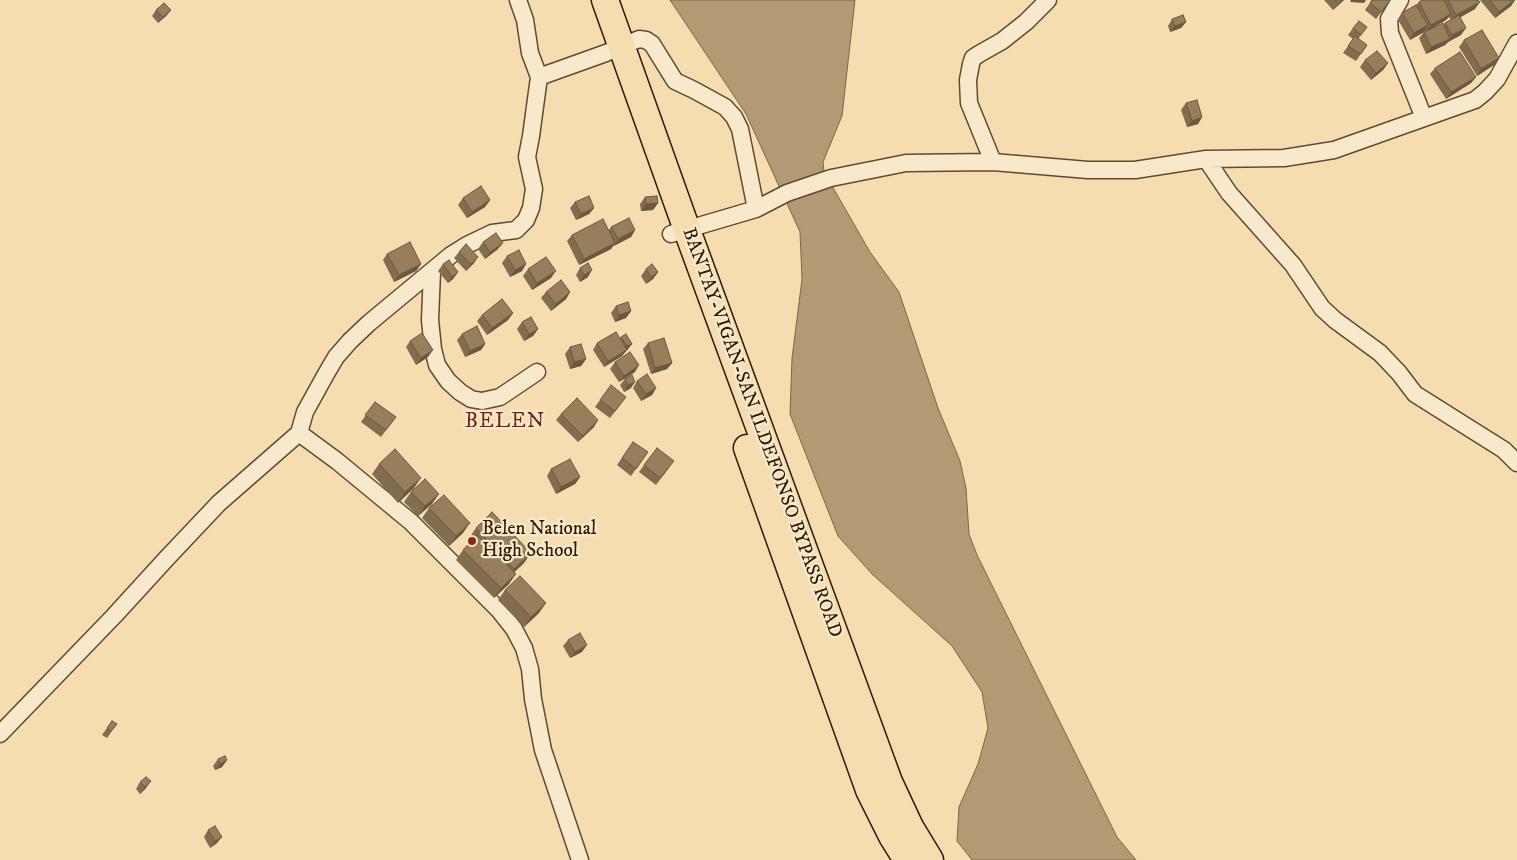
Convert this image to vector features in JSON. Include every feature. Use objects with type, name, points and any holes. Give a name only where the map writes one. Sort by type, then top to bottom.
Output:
[{"type":"main road","name":"BANTAY-VIGAN-SAN ILDEFONSO BYPASS ROAD","points":[[586,0],[614,50]]},
{"type":"main road","name":"BANTAY-VIGAN-SAN ILDEFONSO BYPASS ROAD","points":[[605,0],[614,50],[679,232],[870,790],[892,836],[907,860]]},
{"type":"main road","name":"BANTAY-VIGAN-SAN ILDEFONSO BYPASS ROAD","points":[[679,232],[889,782],[910,827],[930,860]]},
{"type":"street","points":[[0,734],[220,503],[298,433],[305,412],[336,357],[350,341],[369,323],[452,255],[492,232],[516,230],[526,220],[534,189],[527,157],[539,77],[530,53],[525,20],[518,0]]},
{"type":"street","points":[[993,162],[969,103],[968,80],[970,64],[973,58],[1002,41],[1026,22],[1048,0]]},
{"type":"street","points":[[1400,0],[1389,19],[1390,33],[1424,118]]},
{"type":"street","points":[[539,77],[639,39],[646,40],[652,44],[675,81],[725,107],[734,117],[740,129],[756,209]]},
{"type":"street","points":[[679,232],[756,209],[787,193],[830,178],[906,163],[993,162],[1088,170],[1135,170],[1206,159],[1284,158],[1334,150],[1475,100],[1497,78],[1517,43]]},
{"type":"street","points":[[1206,159],[1229,193],[1293,265],[1322,308],[1380,354],[1416,394],[1504,450],[1517,463]]},
{"type":"street","points":[[432,272],[430,320],[433,349],[437,364],[448,381],[460,392],[472,399],[482,401],[500,396],[537,372]]},
{"type":"street","points":[[298,433],[352,472],[411,522],[499,610],[514,629],[524,648],[530,669],[533,699],[544,750],[580,860]]},
{"type":"shaded area","points":[[670,0],[855,0],[842,116],[823,162],[824,172],[870,252],[899,292],[938,408],[960,461],[966,488],[969,534],[977,555],[1117,837],[1136,860],[972,860],[957,841],[959,807],[978,764],[988,728],[982,692],[952,646],[872,574],[838,536],[790,414],[792,358],[802,279],[800,232],[746,114]]},
{"type":"building","points":[[1372,0],[1390,0],[1381,12],[1370,3]]},
{"type":"building","points":[[1422,0],[1444,0],[1451,14],[1431,25],[1419,2]]},
{"type":"building","points":[[1448,0],[1478,0],[1480,2],[1456,15]]},
{"type":"building","points":[[1490,0],[1514,0],[1499,12]]},
{"type":"building","points":[[164,3],[171,10],[163,17],[156,10]]},
{"type":"building","points":[[1416,5],[1428,25],[1414,33],[1402,13]]},
{"type":"building","points":[[1183,15],[1186,22],[1175,26],[1172,19]]},
{"type":"building","points":[[1459,15],[1466,28],[1452,35],[1445,23]]},
{"type":"building","points":[[1359,21],[1367,27],[1361,35],[1353,28]]},
{"type":"building","points":[[1443,23],[1450,39],[1431,47],[1424,32]]},
{"type":"building","points":[[1482,30],[1499,58],[1481,69],[1464,40]]},
{"type":"building","points":[[1355,36],[1367,45],[1361,54],[1348,46]]},
{"type":"building","points":[[1377,51],[1388,63],[1376,73],[1365,60]]},
{"type":"building","points":[[1460,52],[1476,77],[1451,92],[1435,68]]},
{"type":"building","points":[[1197,100],[1202,117],[1192,121],[1186,103]]},
{"type":"building","points":[[481,186],[490,200],[472,212],[463,198]]},
{"type":"building","points":[[589,196],[594,208],[581,214],[575,202]]},
{"type":"building","points":[[657,196],[658,203],[646,204],[645,197]]},
{"type":"building","points":[[629,218],[635,230],[618,239],[611,227]]},
{"type":"building","points":[[603,219],[615,243],[584,259],[572,235]]},
{"type":"building","points":[[496,233],[503,243],[490,252],[483,242]]},
{"type":"building","points":[[410,242],[421,264],[399,275],[387,254]]},
{"type":"building","points":[[466,244],[478,257],[471,264],[459,252]]},
{"type":"building","points":[[519,250],[526,264],[515,270],[507,256]]},
{"type":"building","points":[[546,257],[556,271],[537,283],[528,269]]},
{"type":"building","points":[[449,260],[458,272],[452,277],[443,264]]},
{"type":"building","points":[[588,263],[592,270],[584,275],[580,268]]},
{"type":"building","points":[[652,264],[658,272],[651,277],[646,269]]},
{"type":"building","points":[[561,280],[570,292],[556,304],[546,292]]},
{"type":"building","points":[[502,299],[513,313],[492,328],[482,315]]},
{"type":"building","points":[[628,302],[631,311],[619,315],[616,306]]},
{"type":"building","points":[[531,317],[538,329],[529,334],[522,322]]},
{"type":"building","points":[[477,326],[485,344],[470,351],[462,334]]},
{"type":"building","points":[[616,332],[627,350],[608,361],[597,343]]},
{"type":"building","points":[[422,333],[433,350],[421,358],[410,341]]},
{"type":"building","points":[[626,334],[632,344],[627,346],[621,337]]},
{"type":"building","points":[[664,338],[672,363],[655,368],[648,343]]},
{"type":"building","points":[[581,344],[586,359],[574,362],[570,347]]},
{"type":"building","points":[[630,352],[639,365],[624,376],[615,362]]},
{"type":"building","points":[[647,374],[656,388],[646,394],[637,381]]},
{"type":"building","points":[[632,375],[635,382],[628,385],[625,379]]},
{"type":"building","points":[[611,385],[626,397],[615,411],[600,400]]},
{"type":"building","points":[[577,398],[598,420],[583,436],[561,414]]},
{"type":"building","points":[[375,402],[396,417],[386,430],[365,415]]},
{"type":"building","points":[[633,442],[648,452],[636,469],[622,458]]},
{"type":"building","points":[[657,448],[674,461],[660,478],[644,465]]},
{"type":"building","points":[[395,449],[421,478],[405,492],[379,464]]},
{"type":"building","points":[[570,459],[580,477],[561,487],[551,469]]},
{"type":"building","points":[[425,479],[439,494],[425,506],[411,492]]},
{"type":"building","points":[[444,495],[470,523],[456,536],[429,508]]},
{"type":"building","points":[[492,512],[531,553],[514,569],[476,528]]},
{"type":"building","points":[[477,535],[516,574],[501,588],[463,550]]},
{"type":"building","points":[[520,576],[546,603],[531,617],[505,590]]},
{"type":"building","points":[[580,633],[587,645],[575,652],[568,640]]},
{"type":"building","points":[[112,721],[117,724],[111,731],[107,728]]},
{"type":"building","points":[[225,756],[227,760],[220,764],[218,759]]},
{"type":"building","points":[[146,777],[151,781],[145,787],[140,782]]},
{"type":"building","points":[[215,826],[222,837],[215,841],[208,830]]},
{"type":"place","name":"Belen National High School","points":[[472,541]]},
{"type":"district","name":"BELEN","points":[[505,423]]}]
